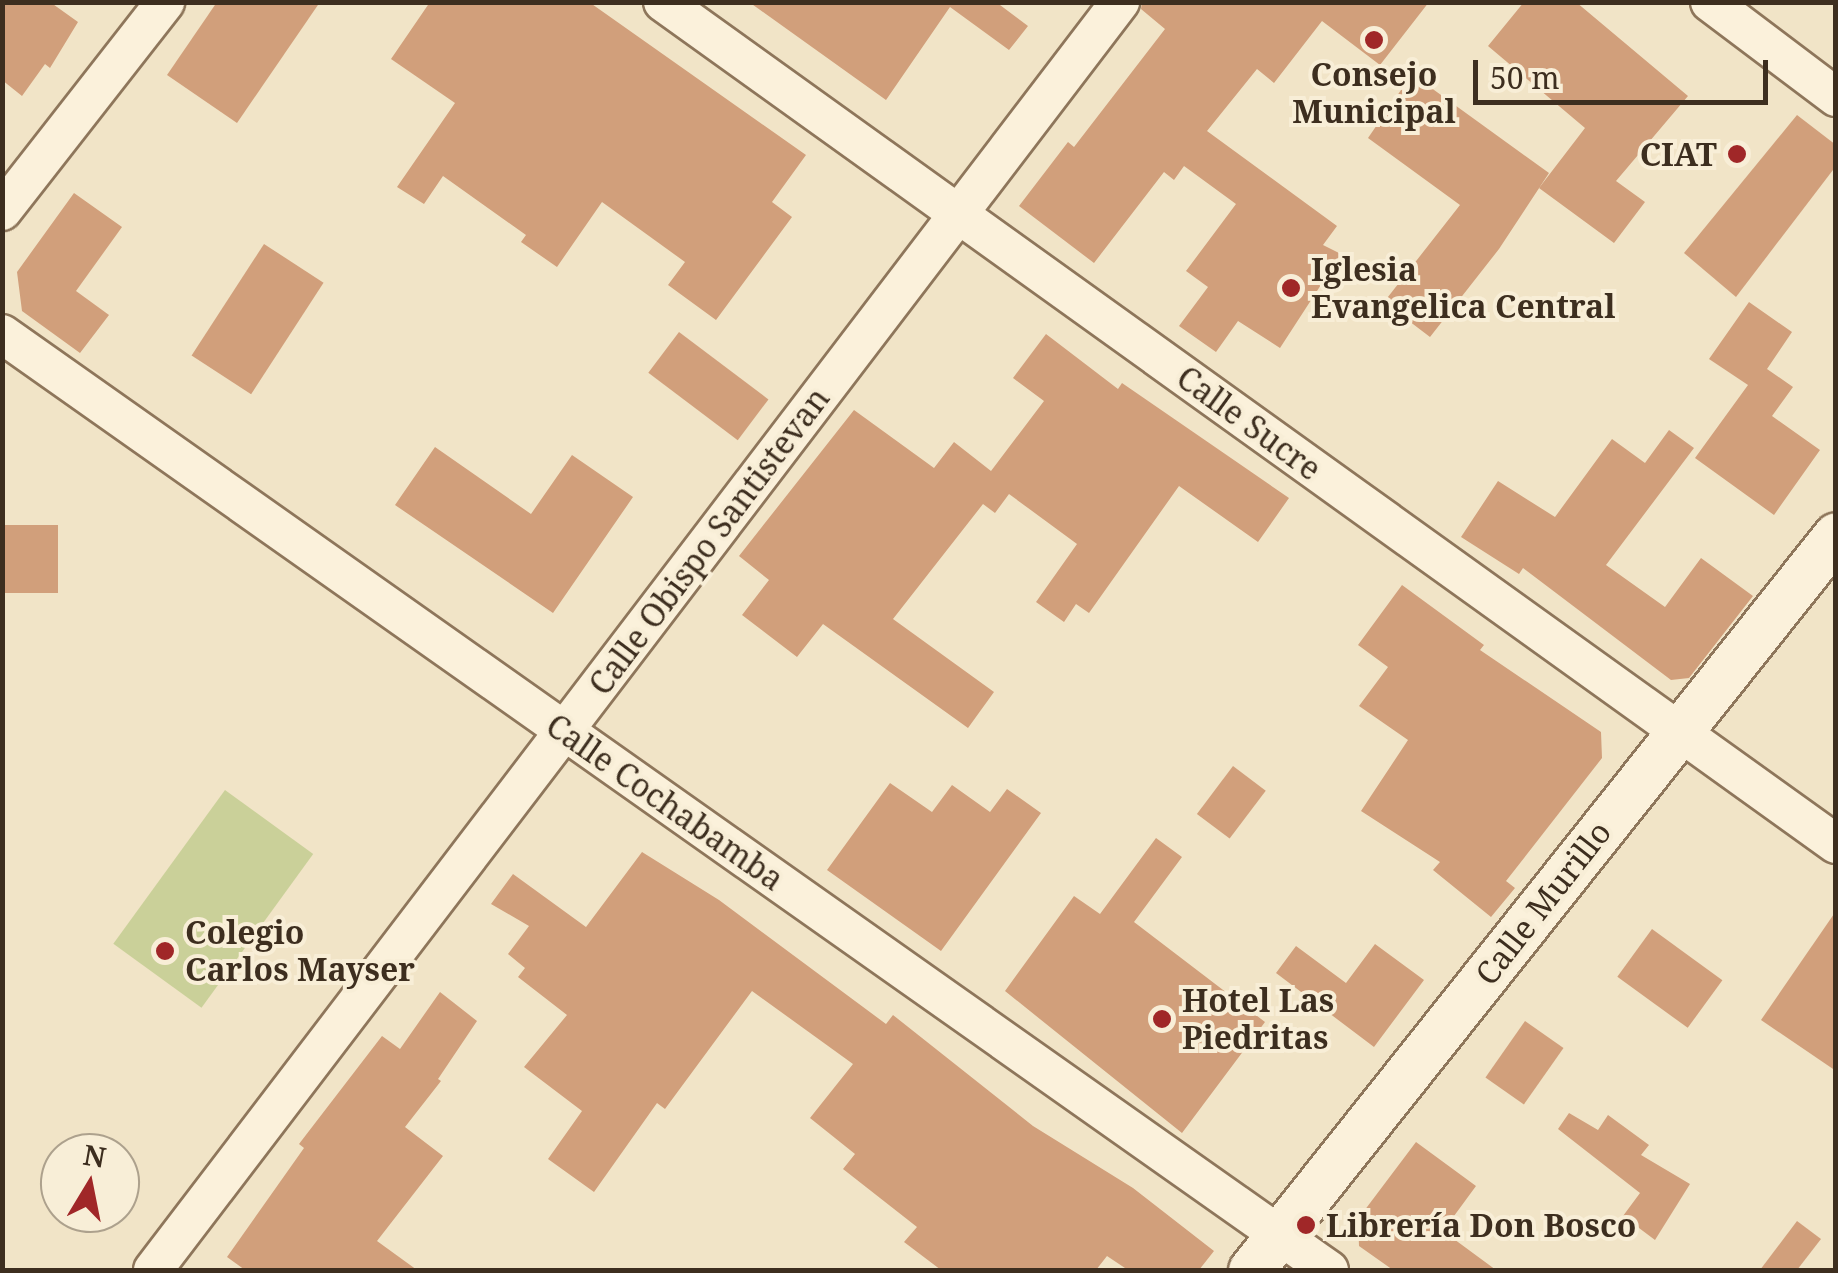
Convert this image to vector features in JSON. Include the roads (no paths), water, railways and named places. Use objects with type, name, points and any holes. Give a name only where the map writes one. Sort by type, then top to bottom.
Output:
[{"type":"street","points":[[2,211],[166,2]]},
{"type":"street","name":"Calle Sucre","points":[[662,2],[1836,844]]},
{"type":"street","name":"Calle Obispo Santistevan","points":[[153,1270],[1120,2]]},
{"type":"street","points":[[1710,2],[1836,98]]},
{"type":"street","name":"Calle Cochabamba","points":[[2,334],[1329,1270]]},
{"type":"street","name":"Calle Murillo","points":[[1252,1270],[1836,535]]},
{"type":"place","name":"Consejo Municipal","points":[[1374,40]]},
{"type":"place","name":"CIAT","points":[[1737,154]]},
{"type":"place","name":"Iglesia Evangelica Central","points":[[1291,288]]},
{"type":"place","name":"Colegio Carlos Mayser","points":[[165,951]]},
{"type":"place","name":"Hotel Las Piedritas","points":[[1162,1019]]},
{"type":"place","name":"Librería Don Bosco","points":[[1306,1225]]}]
